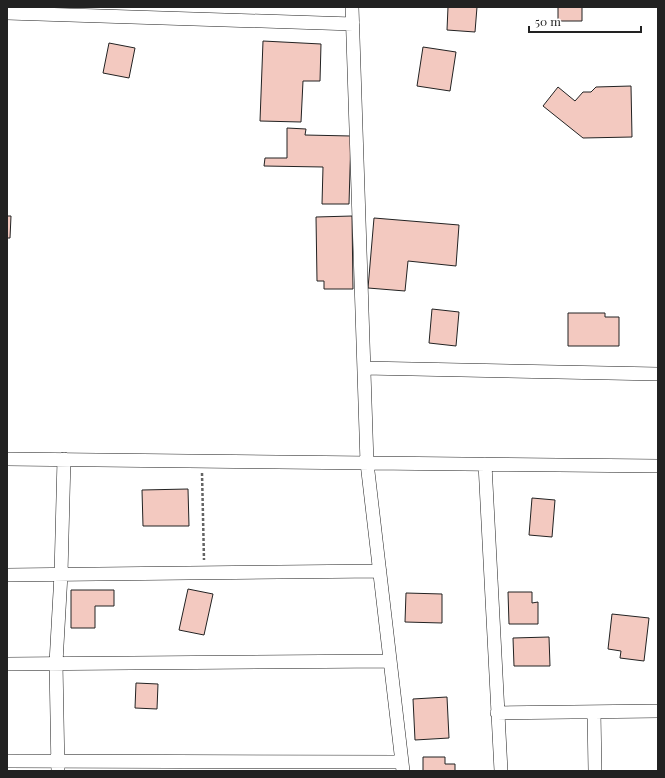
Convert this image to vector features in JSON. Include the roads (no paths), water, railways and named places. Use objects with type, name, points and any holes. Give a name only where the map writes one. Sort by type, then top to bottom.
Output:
[{"type":"street","points":[[7,761],[58,766],[402,767],[367,463],[352,7]]},
{"type":"street","points":[[7,13],[135,12],[353,24]]},
{"type":"street","points":[[364,368],[658,374]]},
{"type":"street","points":[[7,459],[658,466]]},
{"type":"street","points":[[58,766],[56,663],[61,574],[64,459]]},
{"type":"street","points":[[485,464],[501,771]]},
{"type":"street","points":[[7,575],[380,571]]},
{"type":"street","points":[[7,664],[390,661]]},
{"type":"street","points":[[497,713],[658,711]]},
{"type":"street","points":[[594,712],[595,771]]}]
